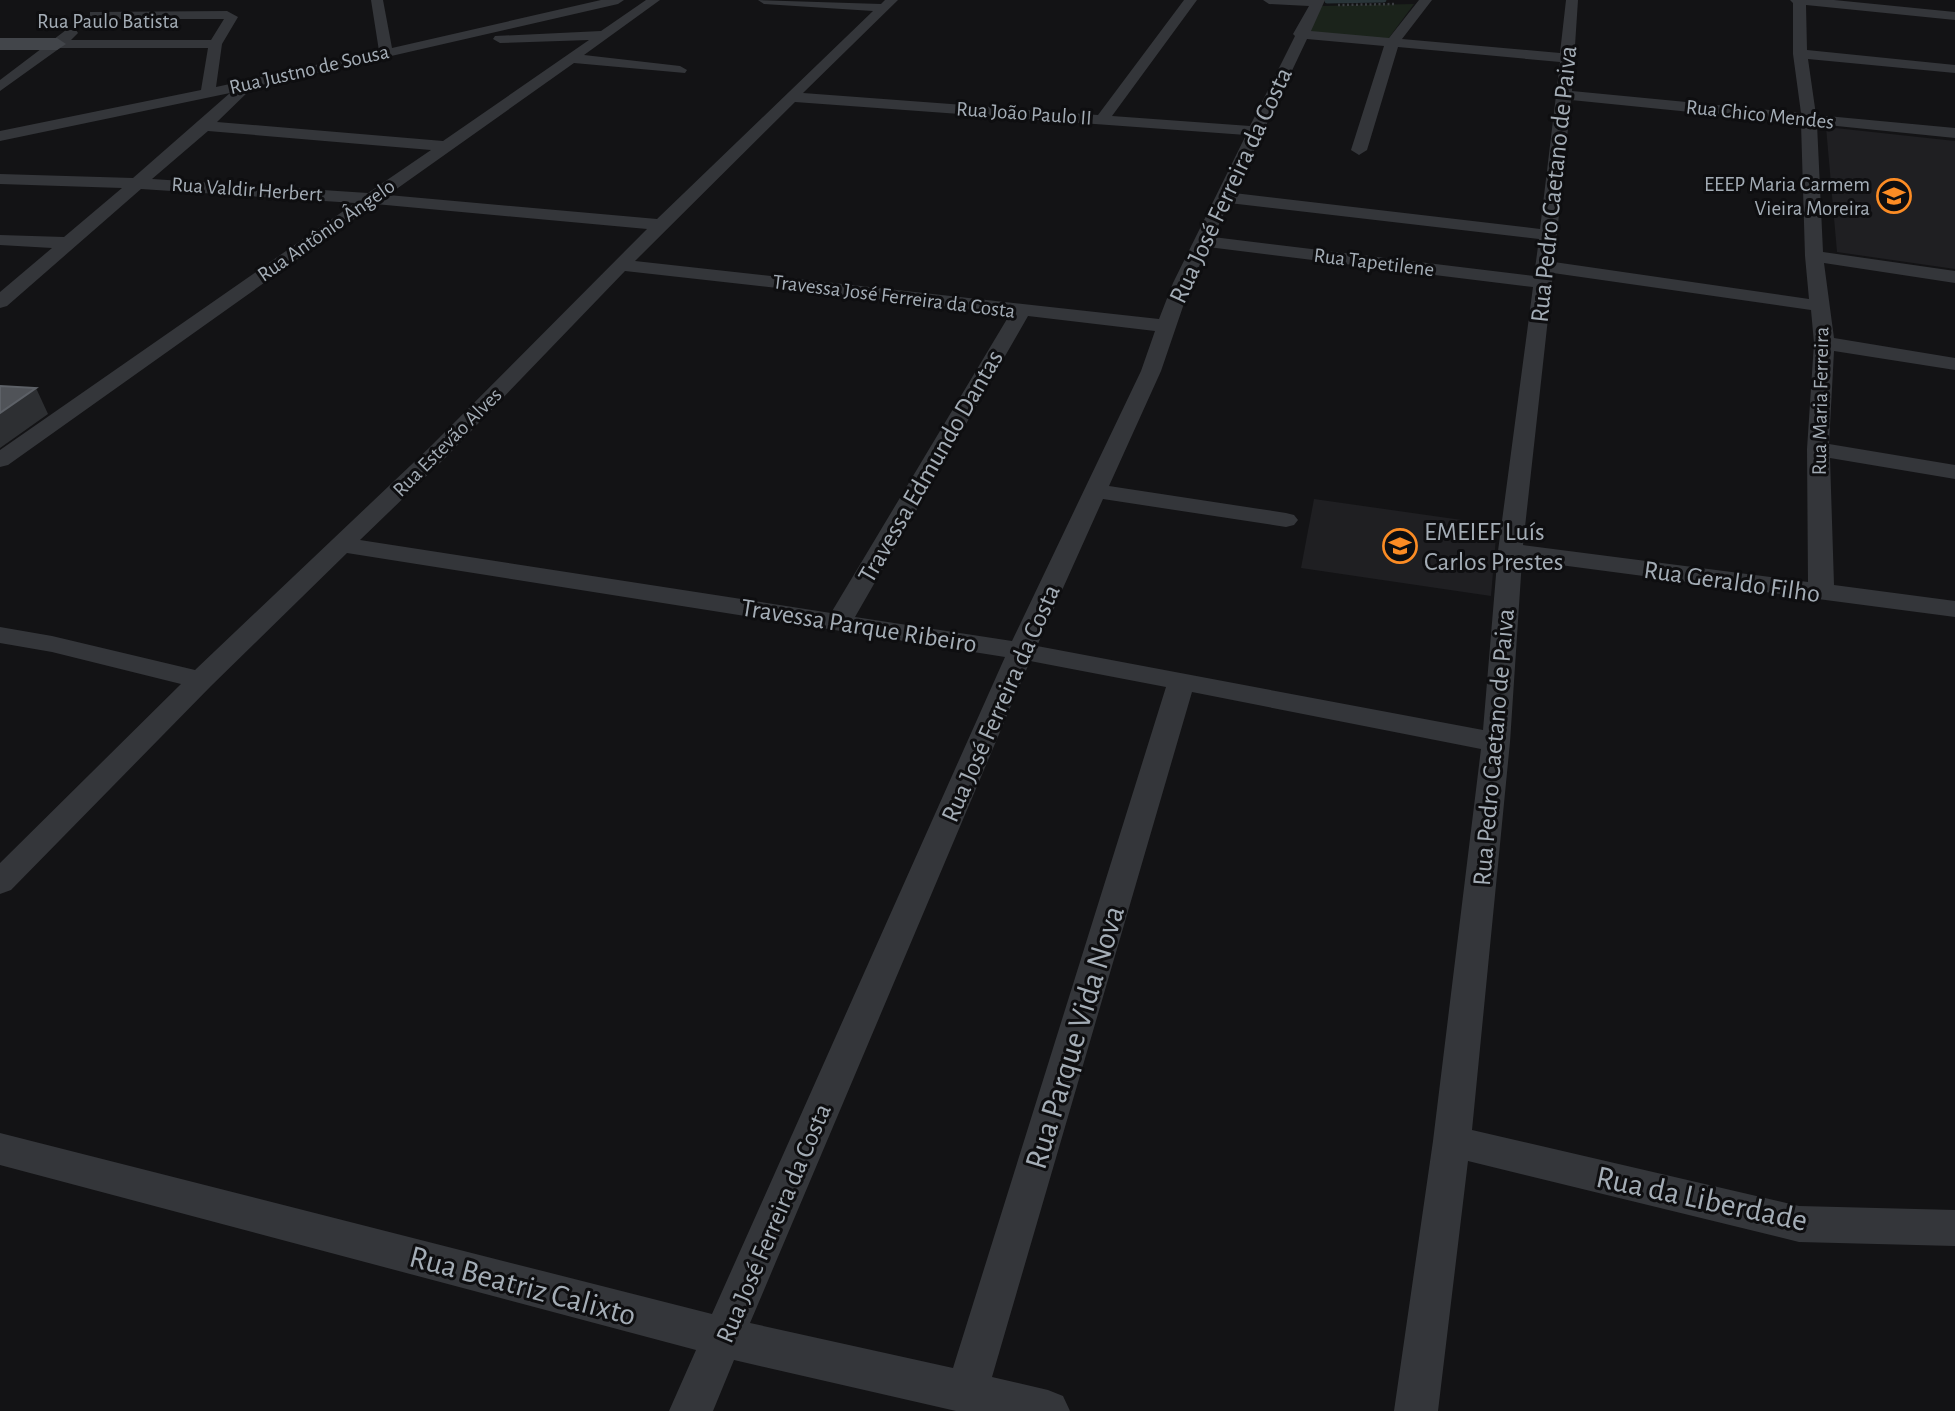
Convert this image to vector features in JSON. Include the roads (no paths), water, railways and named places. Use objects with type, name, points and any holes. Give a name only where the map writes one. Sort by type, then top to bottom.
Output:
[{"type":"street","points":[[0,87],[116,0]]},
{"type":"street","points":[[377,0],[386,51]]},
{"type":"street","name":"Rua Justno de Sousa","points":[[0,136],[247,85],[444,38],[563,5],[618,0]]},
{"type":"street","name":"Rua Antônio Ângelo","points":[[0,460],[654,0]]},
{"type":"street","points":[[764,0],[888,4]]},
{"type":"street","points":[[1103,118],[1191,0]]},
{"type":"street","points":[[1269,0],[1317,3]]},
{"type":"street","name":"Rua Pedro Caetano de Paiva","points":[[1416,1411],[1452,1141],[1496,742],[1510,551],[1549,235],[1572,0]]},
{"type":"street","points":[[1798,0],[1955,16]]},
{"type":"street","name":"Rua Maria Ferreira","points":[[1798,0],[1800,54],[1809,119],[1814,256],[1824,343],[1818,449],[1821,593]]},
{"type":"street","points":[[1846,0],[1955,10]]},
{"type":"street","points":[[1359,150],[1392,43],[1424,2]]},
{"type":"street","name":"Rua José Ferreira da Costa","points":[[691,1411],[1021,651],[1151,371],[1182,283],[1317,3]]},
{"type":"street","name":"Rua Estevão Alves","points":[[0,882],[201,680],[343,545],[497,392],[547,338],[661,225],[888,4]]},
{"type":"street","points":[[95,15],[222,13],[231,17],[215,44],[208,92]]},
{"type":"street","points":[[1300,34],[1566,58]]},
{"type":"street","points":[[444,38],[470,40],[603,36]]},
{"type":"street","name":"Rua Paulo Batista","points":[[0,44],[215,44]]},
{"type":"street","points":[[1800,54],[1955,69]]},
{"type":"street","points":[[569,58],[680,70]]},
{"type":"street","points":[[0,302],[204,126],[247,85]]},
{"type":"street","name":"Rua Chico Mendes","points":[[1564,94],[1955,133]]},
{"type":"street","name":"Rua João Paulo II","points":[[793,97],[1256,131]]},
{"type":"street","points":[[204,126],[444,146]]},
{"type":"street","name":"Rua Valdir Herbert","points":[[0,178],[139,181],[372,197],[661,225]]},
{"type":"street","points":[[1224,197],[1549,235]]},
{"type":"street","points":[[0,240],[67,243]]},
{"type":"street","name":"Rua Tapetilene","points":[[1204,241],[1543,274],[1820,306]]},
{"type":"street","points":[[1814,256],[1955,277]]},
{"type":"street","name":"Travessa José Ferreira da Costa","points":[[623,265],[1166,326]]},
{"type":"street","name":"Travessa Edmundo Dantas","points":[[839,622],[1022,310]]},
{"type":"street","points":[[1824,343],[1955,364]]},
{"type":"street","points":[[1818,449],[1955,472]]},
{"type":"street","points":[[1097,491],[1286,520]]},
{"type":"street","name":"Travessa Parque Ribeiro","points":[[343,545],[1021,651],[1496,742]]},
{"type":"street","name":"Rua Geraldo Filho","points":[[1510,551],[1955,609]]},
{"type":"street","points":[[0,635],[52,644],[201,680]]},
{"type":"street","name":"Rua Parque Vida Nova","points":[[967,1391],[1181,682]]},
{"type":"street","name":"Rua da Liberdade","points":[[1452,1141],[1799,1224],[1955,1228]]},
{"type":"street","name":"Rua Beatriz Calixto","points":[[0,1149],[723,1337],[1048,1411]]},
{"type":"waterway","points":[[1327,1],[1384,0]]},
{"type":"place","name":"EEEP Maria Carmem Vieira Moreira","points":[[1894,196]]},
{"type":"place","name":"EMEIEF Luís Carlos Prestes","points":[[1400,546]]}]
